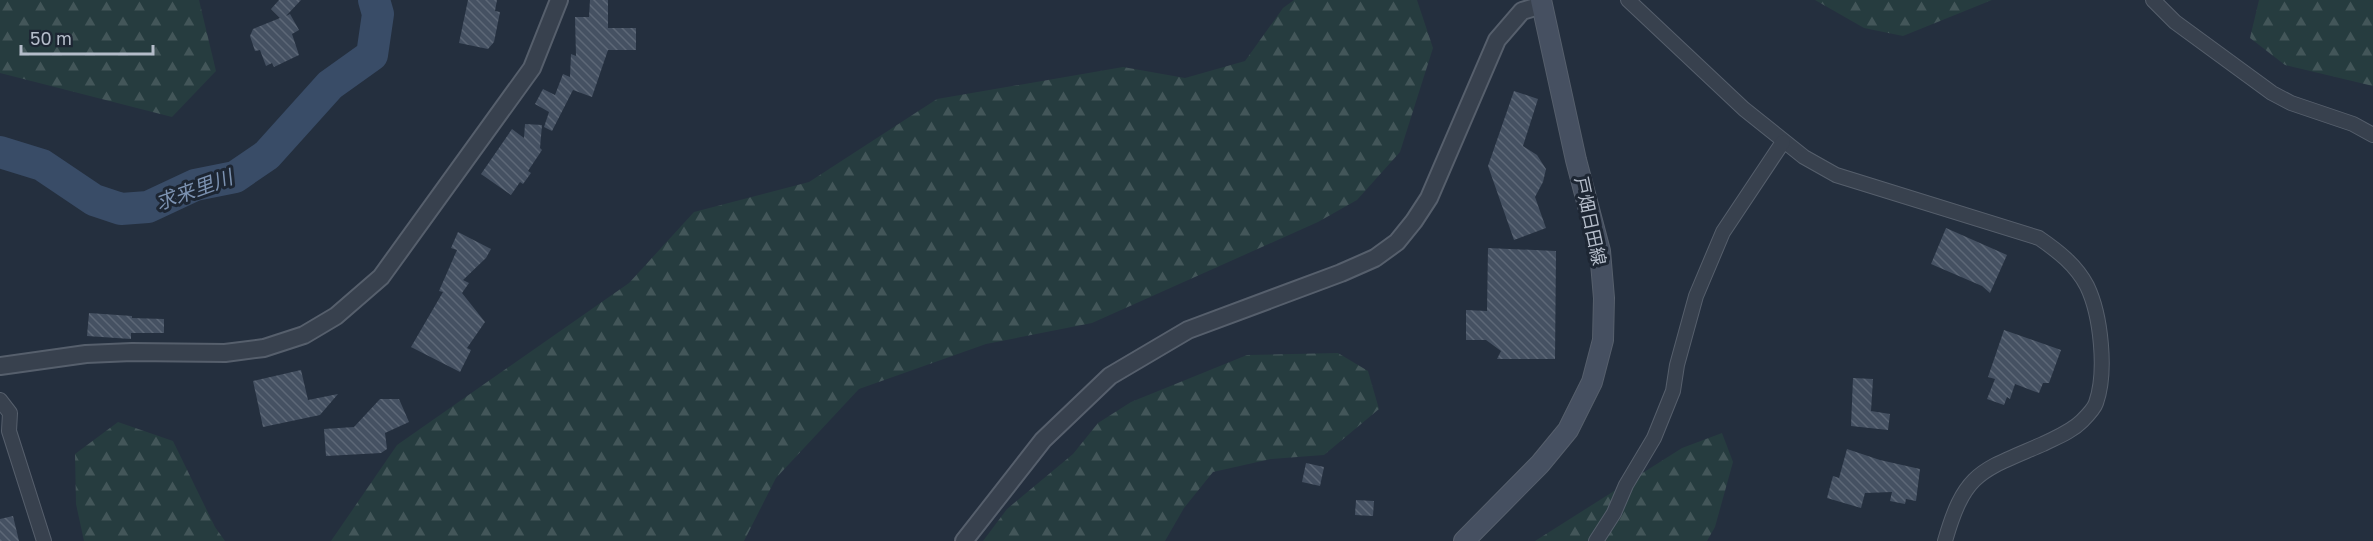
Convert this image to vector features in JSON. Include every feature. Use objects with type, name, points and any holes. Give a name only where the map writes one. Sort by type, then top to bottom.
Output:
[{"type":"main road","name":"戸畑日田線","points":[[1464,541],[1540,464],[1568,430],[1592,382],[1603,340],[1604,298],[1600,251],[1576,160],[1541,3]]},
{"type":"street","points":[[0,366],[86,354],[225,353],[264,348],[304,335],[336,316],[381,277],[532,68],[559,0]]},
{"type":"street","points":[[1628,0],[1744,109],[1803,157],[1836,175],[2039,238],[2061,252],[2087,286],[2098,315],[2102,346],[2096,404],[2084,420],[2070,431],[1988,468],[1974,479],[1953,513],[1945,541]]},
{"type":"street","points":[[2153,0],[2175,22],[2272,93],[2291,103],[2353,124],[2373,135]]},
{"type":"street","points":[[964,541],[1043,440],[1110,376],[1188,330],[1341,273],[1375,258],[1397,242],[1414,221],[1428,198],[1497,40],[1522,11],[1541,3]]},
{"type":"street","points":[[1596,541],[1614,513],[1626,485],[1654,438],[1673,391],[1677,365],[1696,296],[1723,232],[1783,142]]},
{"type":"street","points":[[0,400],[10,413],[5,432],[44,541]]},
{"type":"green space","points":[[0,0],[199,0],[216,71],[172,117],[0,73]]},
{"type":"green space","points":[[1294,0],[1417,0],[1433,48],[1400,152],[1357,200],[1318,222],[1092,323],[986,344],[859,389],[776,478],[744,541],[331,541],[397,445],[629,283],[694,212],[809,182],[937,99],[1123,67],[1185,78],[1245,61],[1283,8]]},
{"type":"green space","points":[[1815,0],[1992,0],[1903,36],[1864,28]]},
{"type":"green space","points":[[2259,0],[2373,0],[2373,86],[2285,65],[2250,38]]},
{"type":"green space","points":[[1338,353],[1368,371],[1379,409],[1324,455],[1271,459],[1213,472],[1184,508],[1165,541],[983,541],[1007,509],[1073,454],[1098,423],[1131,402],[1247,355]]},
{"type":"green space","points":[[118,422],[173,441],[215,527],[225,541],[84,541],[76,504],[75,454]]},
{"type":"green space","points":[[1722,433],[1733,462],[1715,527],[1707,541],[1535,541],[1682,448]]},
{"type":"building","points":[[279,0],[301,0],[286,16],[290,14],[299,30],[292,34],[299,55],[274,67],[272,63],[266,66],[260,50],[255,51],[250,36],[253,29],[280,18],[271,9]]},
{"type":"building","points":[[468,0],[497,0],[495,11],[500,12],[494,42],[488,49],[459,43]]},
{"type":"building","points":[[590,0],[608,0],[608,28],[636,28],[636,50],[608,50],[592,97],[573,90],[552,131],[544,127],[549,112],[535,104],[543,89],[555,95],[563,74],[570,77],[571,54],[576,56],[575,17],[589,17]]},
{"type":"building","points":[[1514,91],[1538,99],[1523,146],[1537,155],[1546,169],[1543,182],[1535,197],[1546,228],[1514,240],[1488,166]]},
{"type":"building","points":[[525,124],[542,125],[540,148],[542,150],[528,171],[531,173],[523,184],[520,182],[511,195],[481,174],[512,129],[524,138]]},
{"type":"building","points":[[1946,228],[2007,255],[1990,293],[1982,286],[1931,264]]},
{"type":"building","points":[[458,232],[491,249],[486,258],[463,280],[469,283],[462,293],[485,322],[467,348],[471,350],[460,372],[411,347],[443,292],[439,291],[457,250],[451,248]]},
{"type":"building","points":[[1488,248],[1556,251],[1555,359],[1497,359],[1501,351],[1486,340],[1466,340],[1466,310],[1487,311]]},
{"type":"building","points":[[89,313],[164,319],[164,333],[131,333],[131,339],[87,336]]},
{"type":"building","points":[[2004,330],[2061,350],[2049,383],[2043,383],[2039,393],[2015,384],[2010,399],[2007,397],[2004,405],[1987,399],[1995,379],[1988,377]]},
{"type":"building","points":[[301,370],[308,400],[338,394],[320,415],[263,427],[253,381]]},
{"type":"building","points":[[1853,378],[1873,379],[1871,411],[1890,414],[1888,430],[1851,426]]},
{"type":"building","points":[[380,399],[399,399],[409,422],[385,433],[387,449],[381,453],[326,456],[324,429],[354,427]]},
{"type":"building","points":[[1847,449],[1880,460],[1920,469],[1916,501],[1906,499],[1905,504],[1890,501],[1892,492],[1865,493],[1861,508],[1827,498],[1833,476],[1839,478]]},
{"type":"building","points":[[1306,463],[1324,467],[1320,486],[1302,482]]},
{"type":"building","points":[[1356,500],[1374,501],[1373,516],[1355,515]]},
{"type":"building","points":[[13,516],[19,541],[0,541],[0,519]]},
{"type":"waterway","name":"求来里川","points":[[0,152],[42,165],[94,200],[121,209],[148,207],[195,185],[235,177],[267,155],[330,85],[372,55],[378,14],[374,0]]}]
